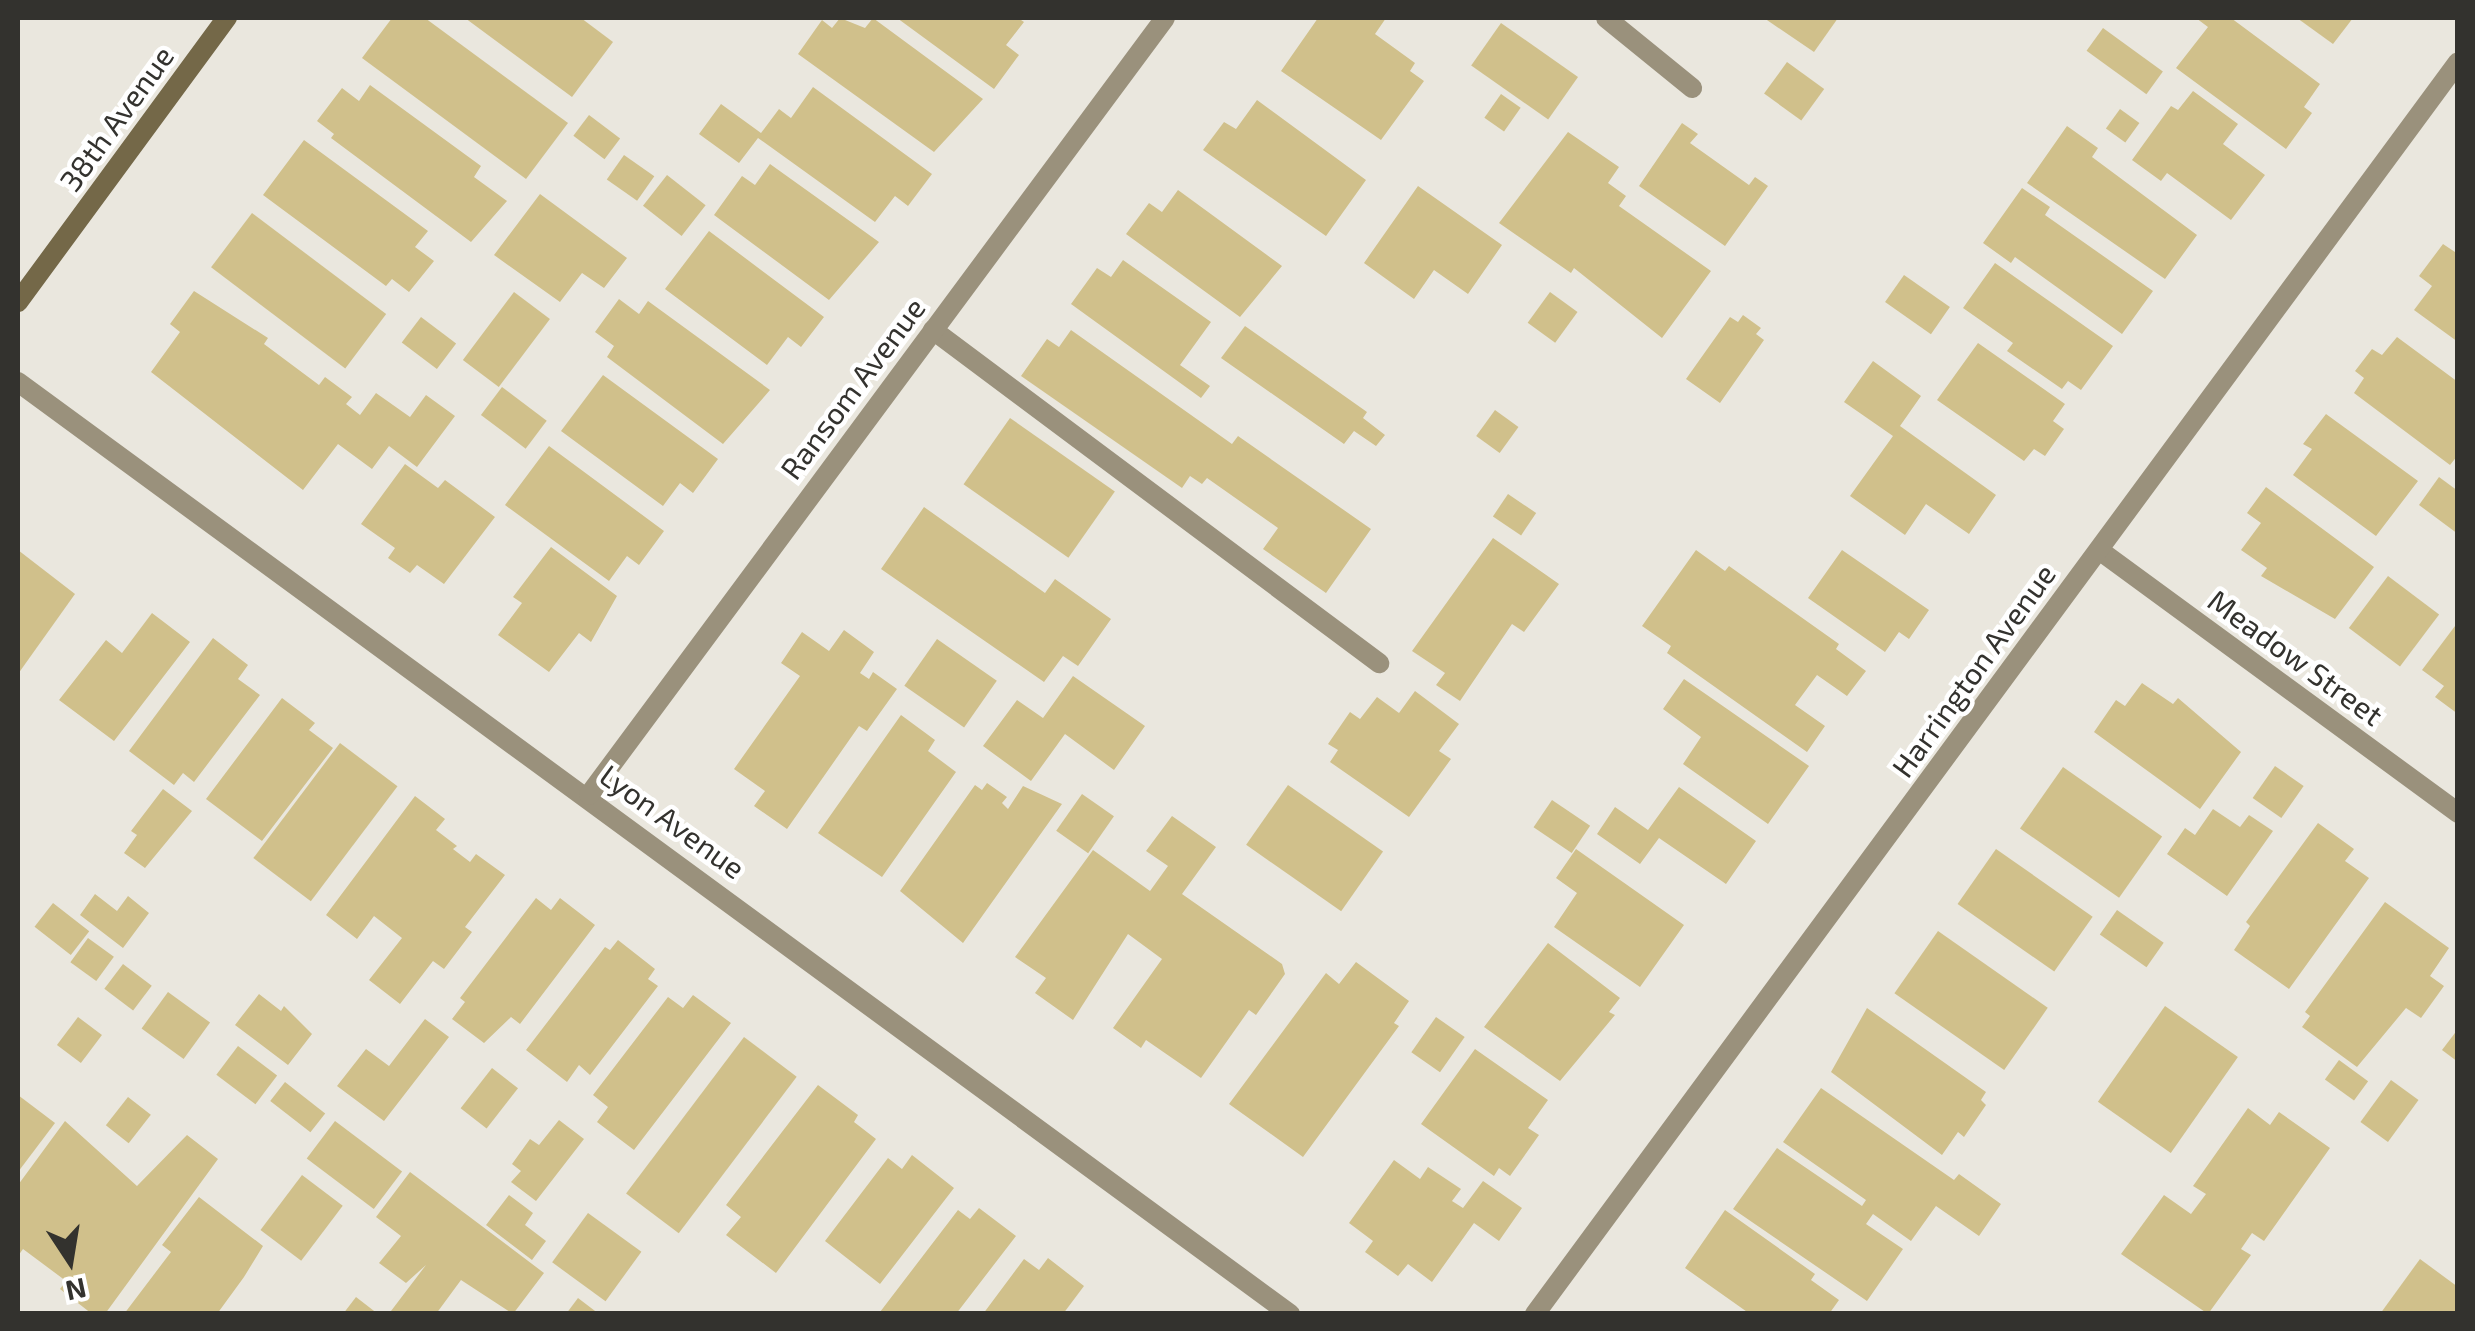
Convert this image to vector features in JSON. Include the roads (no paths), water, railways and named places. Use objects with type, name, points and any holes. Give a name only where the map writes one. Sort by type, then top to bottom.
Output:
[{"type":"street","name":"38th Avenue","points":[[18,302],[226,18]]},
{"type":"street","name":"Ransom Avenue","points":[[589,796],[1165,18]]},
{"type":"street","points":[[1606,18],[1692,88]]},
{"type":"street","name":"Harrington Avenue","points":[[1535,1314],[2458,62]]},
{"type":"street","points":[[933,330],[1379,663]]},
{"type":"street","name":"Lyon Avenue","points":[[18,382],[589,796],[1290,1314]]},
{"type":"street","name":"Meadow Street","points":[[2099,550],[2458,813]]}]
